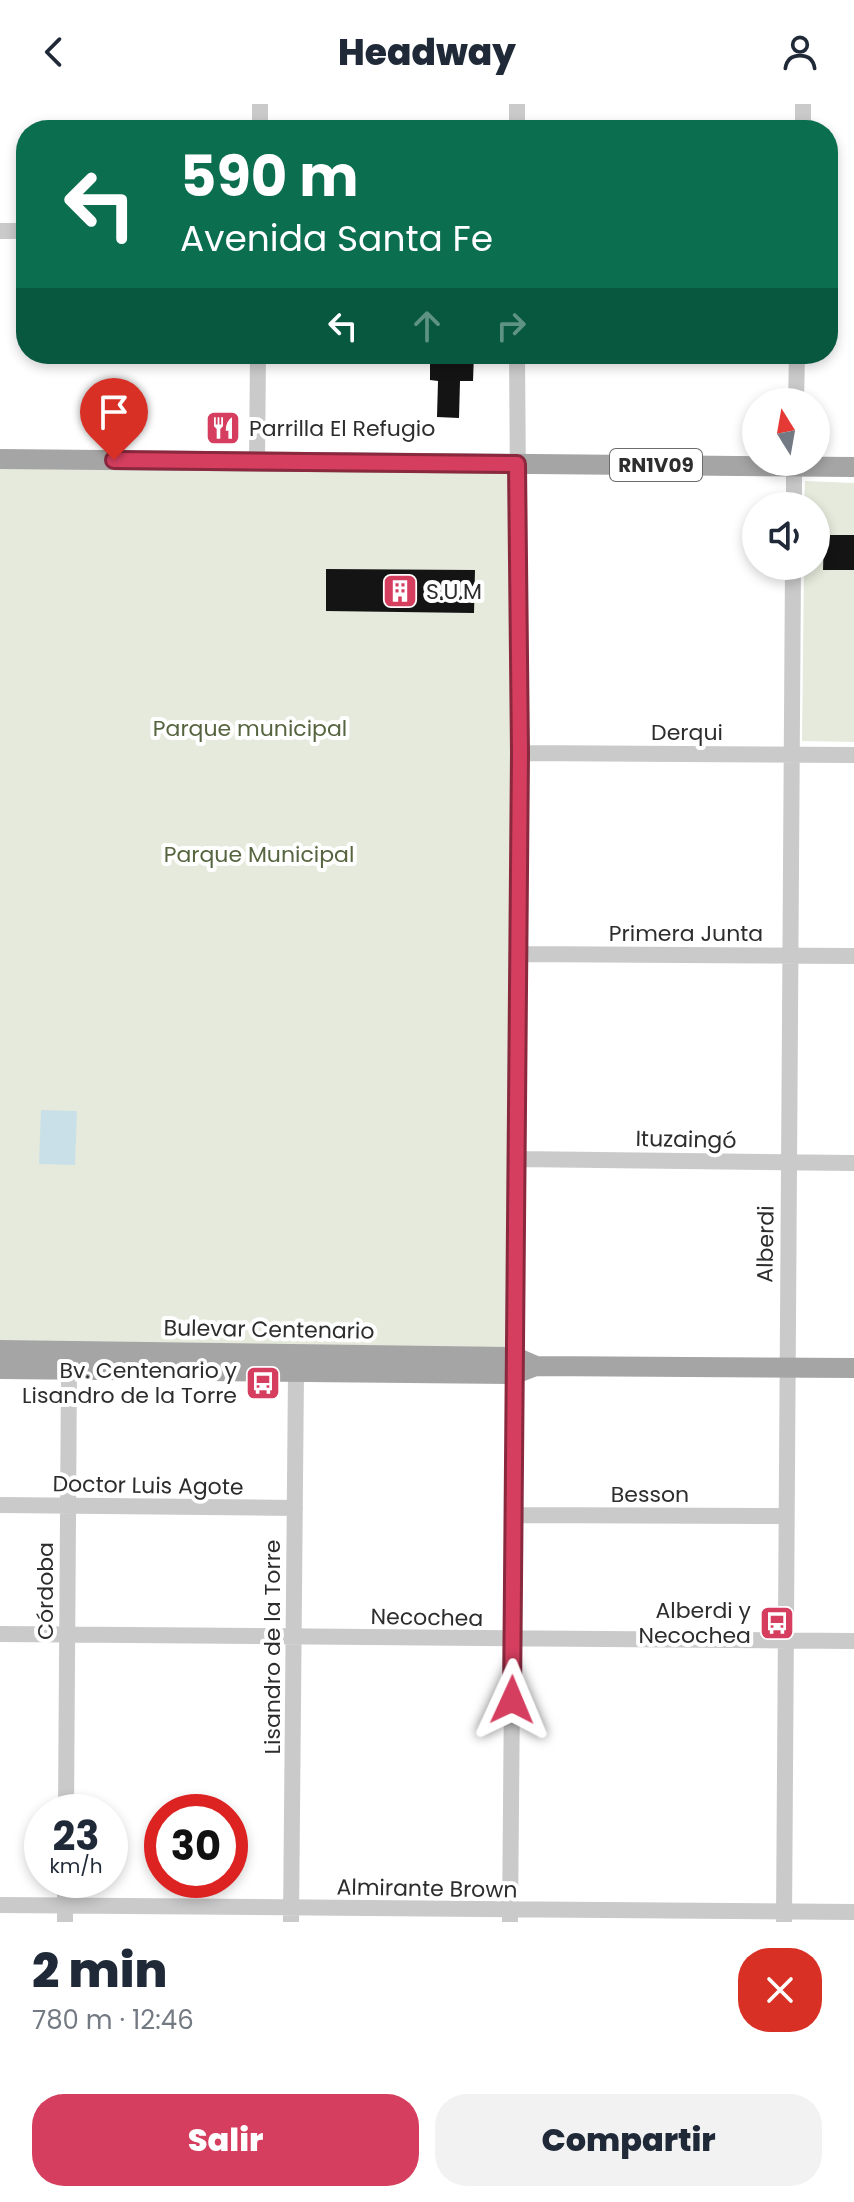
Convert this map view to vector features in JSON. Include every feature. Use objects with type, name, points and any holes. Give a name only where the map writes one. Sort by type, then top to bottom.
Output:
[{"type":"main road","name":"RN1V09","points":[[0,459],[742,464]]},
{"type":"main road","name":"RN1V09","points":[[830,466],[854,467]]},
{"type":"main road","name":"Bulevar Centenario","points":[[0,1350],[536,1366],[854,1368]]},
{"type":"main road","name":"Bulevar Centenario","points":[[0,1369],[296,1372],[515,1365]]},
{"type":"street","points":[[257,462],[258,364]]},
{"type":"street","points":[[510,1917],[520,753],[517,364]]},
{"type":"street","points":[[796,388],[797,364]]},
{"type":"street","name":"Alberdi","points":[[784,1917],[793,580]]},
{"type":"street","name":"Derqui","points":[[520,753],[854,755]]},
{"type":"street","name":"Primera Junta","points":[[518,954],[854,956]]},
{"type":"street","name":"Ituzaingó","points":[[517,1159],[854,1163]]},
{"type":"street","name":"Córdoba","points":[[66,1794],[69,1370]]},
{"type":"street","name":"Lisandro de la Torre","points":[[291,1915],[296,1372]]},
{"type":"street","name":"Doctor Luis Agote","points":[[0,1505],[295,1508]]},
{"type":"street","name":"Besson","points":[[514,1515],[786,1516]]},
{"type":"street","name":"Necochea","points":[[0,1634],[854,1641]]},
{"type":"street","name":"Almirante Brown","points":[[0,1905],[65,1914],[784,1917],[854,1912]]},
{"type":"green space","name":"Parque Municipal","points":[[0,459],[517,464],[515,1357],[0,1350]]},
{"type":"green space","points":[[805,481],[854,483],[854,742],[802,741],[804,580],[830,580],[830,492],[805,492]]},
{"type":"water","points":[[41,1110],[77,1111],[75,1165],[39,1164]]},
{"type":"building","points":[[430,364],[474,364],[473,381],[460,381],[459,418],[437,417],[438,381],[430,380]]},
{"type":"building","points":[[830,535],[854,535],[854,570],[830,570]]},
{"type":"building","name":"S.U.M","points":[[326,569],[475,570],[474,613],[326,611]]},
{"type":"place","name":"Parrilla El Refugio","points":[[223,428]]},
{"type":"place","name":"S.U.M","points":[[400,591]]},
{"type":"place","name":"Bv. Centenario y Lisandro de la Torre","points":[[263,1383]]},
{"type":"place","name":"Alberdi y Necochea","points":[[777,1623]]},
{"type":"route","points":[[114,460],[517,464],[520,753],[512,1700]]},
{"type":"park label","name":"Parque municipal","points":[[250,728]]}]
